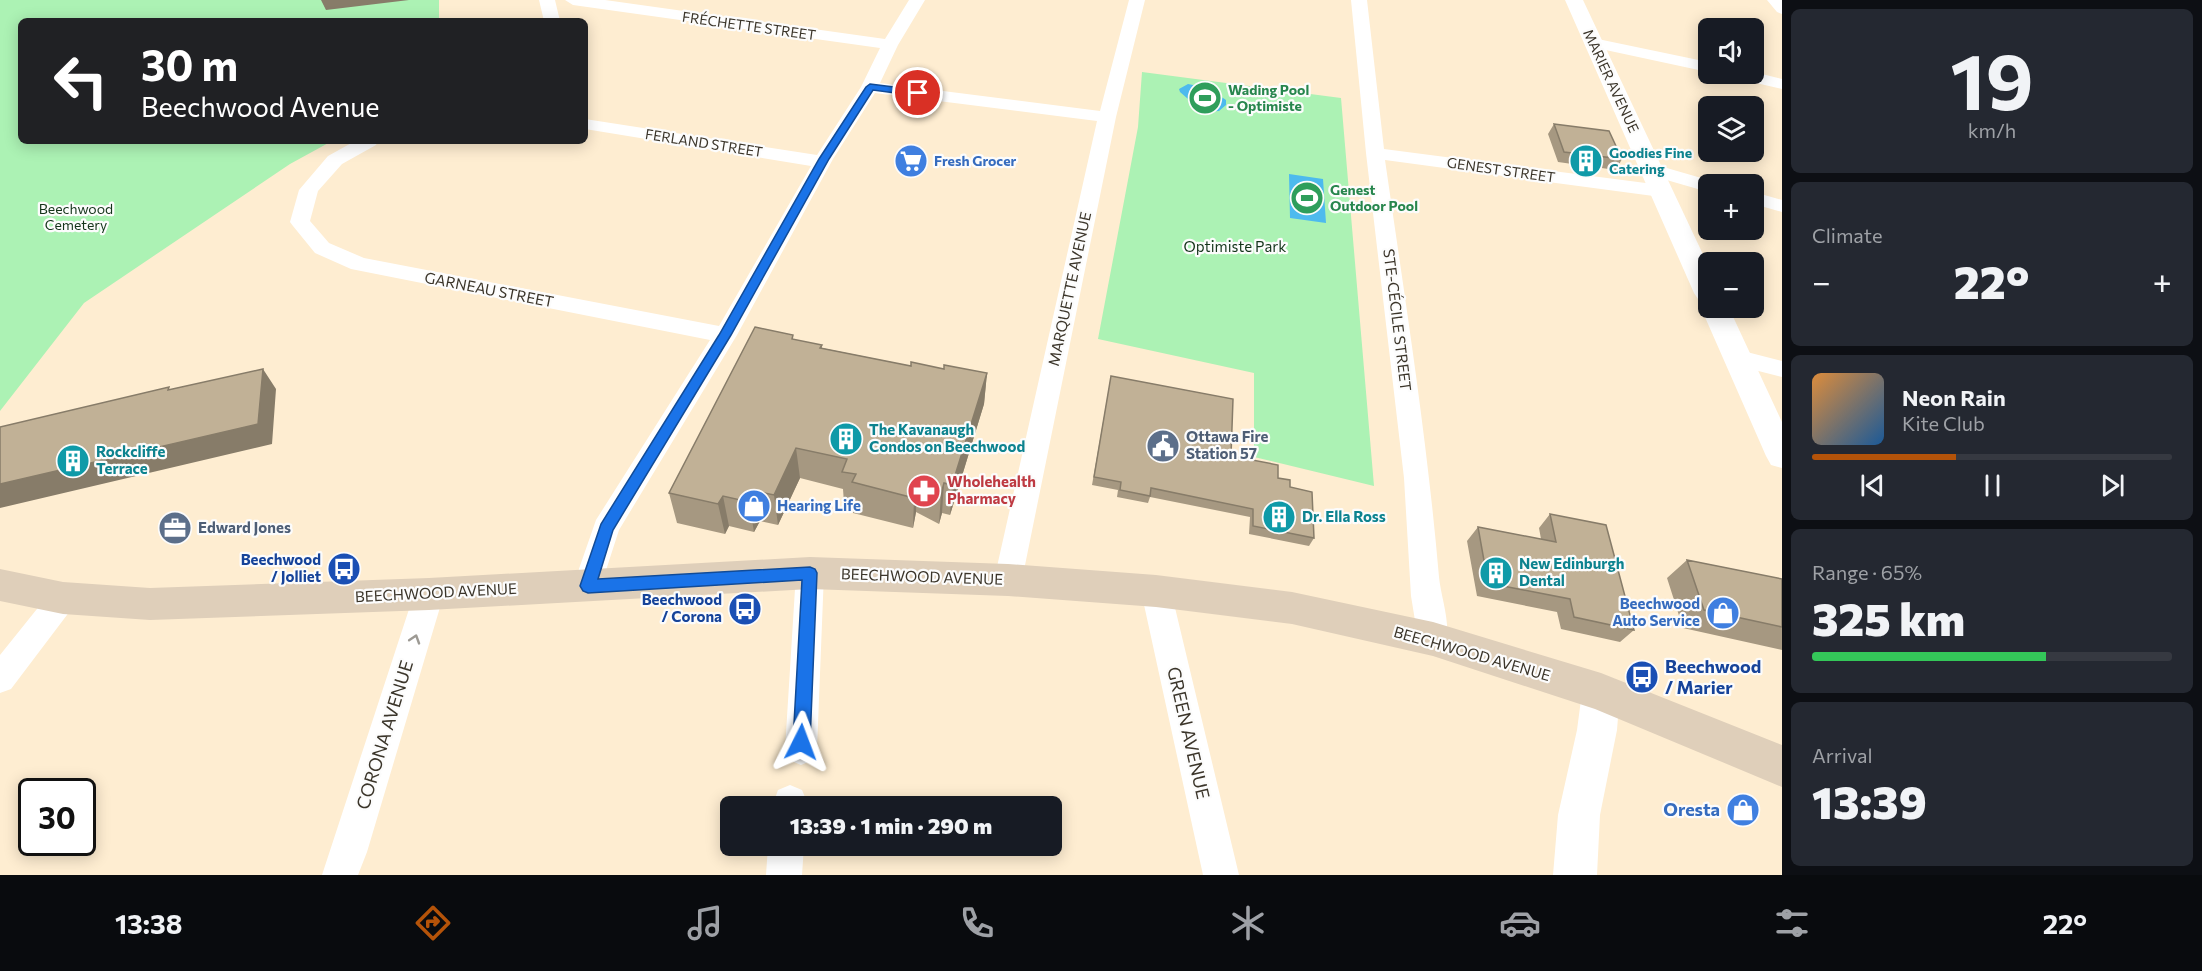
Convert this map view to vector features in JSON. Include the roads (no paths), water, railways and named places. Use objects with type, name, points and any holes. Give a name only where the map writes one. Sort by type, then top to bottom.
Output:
[{"type":"main road","name":"BEECHWOOD AVENUE","points":[[0,585],[63,598],[150,604],[429,594],[810,573],[1008,580],[1156,591],[1292,608],[1433,639],[1600,692],[1782,766]]},
{"type":"street","points":[[547,0],[551,18]]},
{"type":"street","name":"FRÉCHETTE STREET","points":[[573,0],[613,3],[890,45]]},
{"type":"street","points":[[588,586],[606,528],[725,335],[823,162],[870,87],[890,45],[917,0]]},
{"type":"street","name":"MARQUETTE AVENUE","points":[[1008,580],[1107,117],[1137,0]]},
{"type":"street","name":"STE-CÉCILE STREET","points":[[1359,0],[1376,153],[1418,478],[1426,596],[1433,639]]},
{"type":"street","name":"MARIER AVENUE","points":[[1574,0],[1698,271]]},
{"type":"street","points":[[1775,0],[1782,9]]},
{"type":"street","points":[[588,17],[613,3]]},
{"type":"street","points":[[1593,43],[1698,65]]},
{"type":"street","points":[[1764,80],[1782,84]]},
{"type":"street","points":[[870,87],[1107,117]]},
{"type":"street","name":"FERLAND STREET","points":[[588,124],[823,162]]},
{"type":"street","name":"GARNEAU STREET","points":[[364,144],[335,160],[309,190],[300,222],[322,248],[359,264],[725,335]]},
{"type":"street","name":"GENEST STREET","points":[[1376,153],[1698,185]]},
{"type":"street","points":[[1764,201],[1782,206]]},
{"type":"street","points":[[1720,318],[1782,456]]},
{"type":"street","points":[[1739,358],[1782,369]]},
{"type":"street","points":[[801,749],[810,573]]},
{"type":"street","name":"GREEN AVENUE","points":[[1156,591],[1221,875]]},
{"type":"street","name":"CORONA AVENUE","points":[[340,875],[429,594]]},
{"type":"street","points":[[0,679],[63,598]]},
{"type":"street","points":[[1575,875],[1579,815],[1597,730],[1600,692]]},
{"type":"street","points":[[784,875],[785,856]]},
{"type":"water","name":"Wading Pool - Optimiste","points":[[1188,84],[1208,88],[1226,100],[1226,105],[1219,111],[1203,112],[1180,92],[1179,89]]},
{"type":"water","name":"Genest Outdoor Pool","points":[[1289,174],[1323,179],[1326,223],[1290,218]]},
{"type":"place","name":"Wading Pool - Optimiste","points":[[1205,98]]},
{"type":"place","name":"Fresh Grocer","points":[[911,161]]},
{"type":"place","name":"Goodies Fine Catering","points":[[1586,161]]},
{"type":"place","name":"Genest Outdoor Pool","points":[[1307,198]]},
{"type":"place","name":"The Kavanaugh Condos on Beechwood","points":[[846,439]]},
{"type":"place","name":"Ottawa Fire Station 57","points":[[1163,446]]},
{"type":"place","name":"Rockcliffe Terrace","points":[[73,461]]},
{"type":"place","name":"Wholehealth Pharmacy","points":[[924,491]]},
{"type":"place","name":"Hearing Life","points":[[754,506]]},
{"type":"place","name":"Dr. Ella Ross","points":[[1279,517]]},
{"type":"place","name":"Edward Jones","points":[[175,528]]},
{"type":"place","name":"Beechwood / Jolliet","points":[[344,569]]},
{"type":"place","name":"New Edinburgh Dental","points":[[1496,573]]},
{"type":"place","name":"Beechwood / Corona","points":[[745,609]]},
{"type":"place","name":"Beechwood Auto Service","points":[[1723,613]]},
{"type":"place","name":"Beechwood / Marier","points":[[1642,677]]},
{"type":"place","name":"Oresta","points":[[1743,810]]},
{"type":"park label","name":"Beechwood Cemetery","points":[[76,218]]},
{"type":"park label","name":"Optimiste Park","points":[[1235,247]]}]
